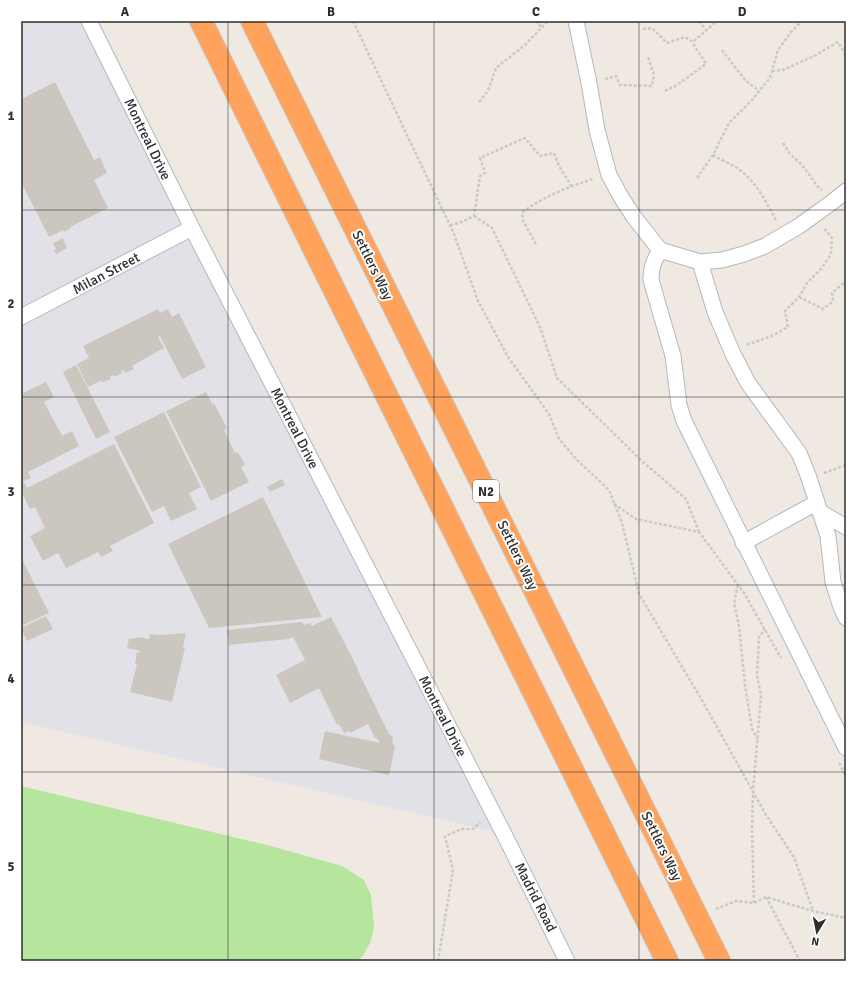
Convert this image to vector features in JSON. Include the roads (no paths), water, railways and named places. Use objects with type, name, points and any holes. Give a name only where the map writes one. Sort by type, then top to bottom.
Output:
[{"type":"highway","points":[[201,21],[667,961]]},
{"type":"highway","name":"Settlers Way","points":[[252,21],[720,961]]},
{"type":"street","name":"Montreal Drive","points":[[89,21],[192,228],[504,834]]},
{"type":"street","points":[[576,21],[597,130],[609,175],[634,217],[660,250],[700,262],[722,260],[744,254],[765,246],[785,234],[815,215],[846,191]]},
{"type":"street","name":"Milan Street","points":[[21,317],[192,228]]},
{"type":"street","points":[[660,250],[652,266],[651,280],[673,356],[681,413],[743,543],[846,748]]},
{"type":"street","points":[[700,262],[715,312],[732,354],[748,384],[799,453],[828,536],[833,582],[846,618]]},
{"type":"street","points":[[743,543],[818,507]]},
{"type":"street","points":[[818,507],[846,527]]},
{"type":"street","name":"Madrid Road","points":[[504,834],[567,961]]}]
